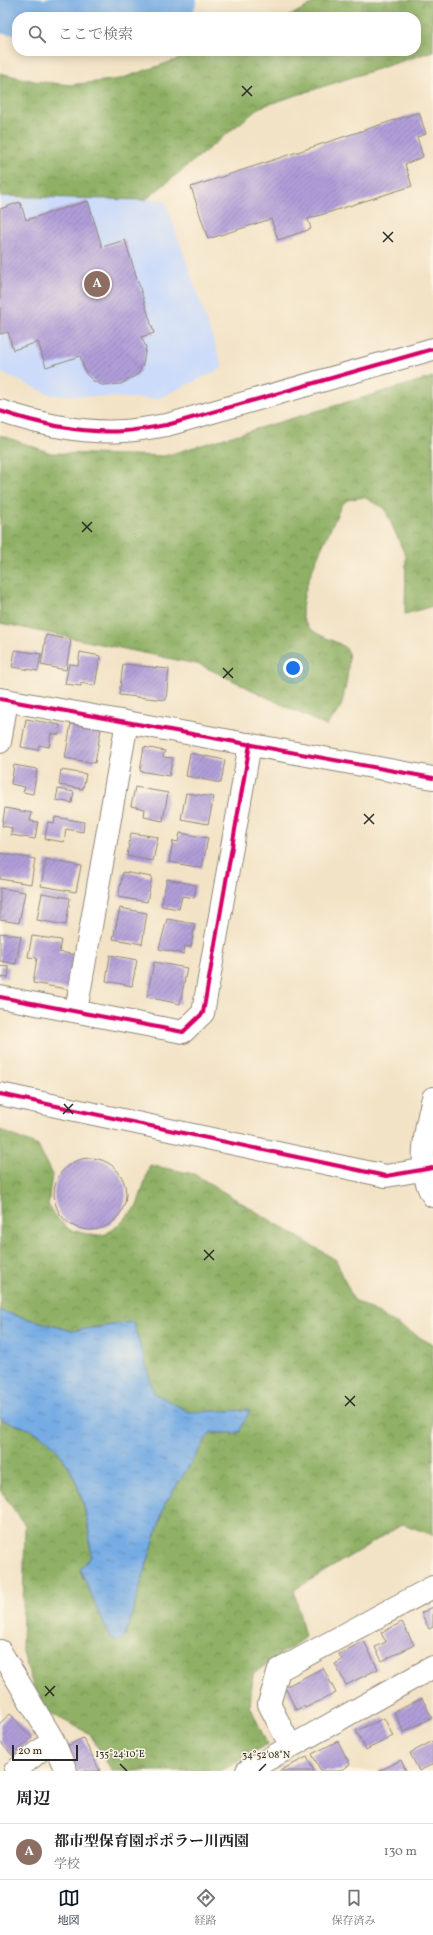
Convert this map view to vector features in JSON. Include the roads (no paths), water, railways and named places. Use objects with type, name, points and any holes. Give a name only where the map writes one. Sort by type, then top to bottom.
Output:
[{"type":"street","points":[[0,411],[30,421],[81,430],[124,431],[167,425],[433,349]]},
{"type":"street","points":[[0,742],[4,700],[433,778]]},
{"type":"street","points":[[76,1010],[127,722]]},
{"type":"street","points":[[0,997],[76,1010],[183,1032],[203,1013],[250,744]]},
{"type":"street","points":[[0,1094],[386,1176],[429,1169]]},
{"type":"street","points":[[433,1098],[425,1130],[433,1196]]},
{"type":"street","points":[[290,1746],[269,1704],[280,1670],[433,1587]]},
{"type":"street","points":[[0,1651],[53,1740],[66,1771]]},
{"type":"street","points":[[247,1771],[433,1667]]},
{"type":"street","points":[[15,1771],[53,1740]]},
{"type":"water","points":[[0,1311],[72,1331],[133,1322],[154,1393],[189,1412],[250,1410],[239,1433],[210,1433],[165,1504],[125,1637],[118,1641],[110,1638],[80,1569],[91,1557],[90,1542],[85,1510],[74,1478],[67,1464],[58,1451],[42,1436],[31,1430],[0,1419]]},
{"type":"waterway","points":[[88,12],[177,0]]},
{"type":"waterway","points":[[0,14],[12,15]]},
{"type":"place","name":"都市型保育園ポポラー川西園","points":[[97,284]]}]
